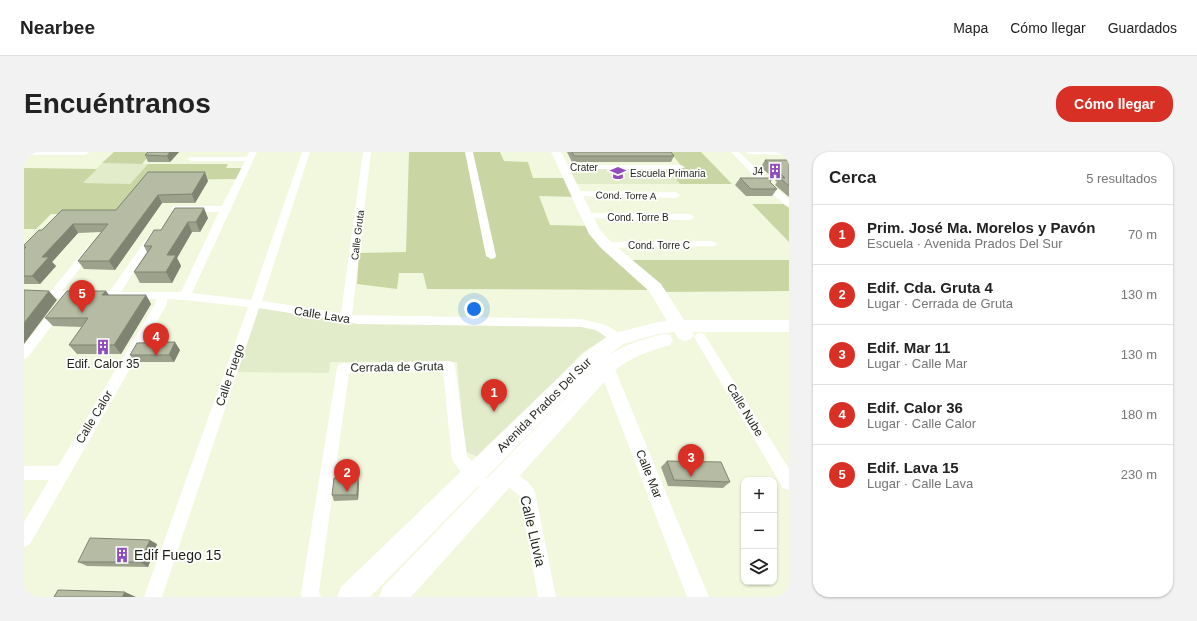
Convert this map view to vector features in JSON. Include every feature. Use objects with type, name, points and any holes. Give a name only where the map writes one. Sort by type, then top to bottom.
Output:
[{"type":"main road","points":[[556,152],[594,231],[606,245],[655,288],[688,333]]},
{"type":"main road","name":"Avenida Prados Del Sur","points":[[351,597],[474,474],[598,363],[619,356],[640,346],[688,333],[789,326]]},
{"type":"main road","name":"Avenida Prados Del Sur","points":[[393,597],[498,482],[617,340],[658,328],[688,333],[789,337]]},
{"type":"street","name":"Calle Fuego","points":[[153,597],[306,152]]},
{"type":"street","name":"Calle Gruta","points":[[346,319],[367,152]]},
{"type":"street","points":[[469,152],[491,256]]},
{"type":"street","points":[[735,152],[762,179]]},
{"type":"street","points":[[749,152],[789,153]]},
{"type":"street","points":[[24,153],[85,153]]},
{"type":"street","points":[[191,159],[251,155]]},
{"type":"street","points":[[185,296],[224,209],[251,155]]},
{"type":"street","name":"Crater","points":[[563,167],[681,167],[672,157]]},
{"type":"street","points":[[771,188],[789,204]]},
{"type":"street","name":"Cond. Torre A","points":[[576,194],[676,195]]},
{"type":"street","points":[[174,209],[224,209]]},
{"type":"street","name":"Cond. Torre B","points":[[587,216],[690,217]]},
{"type":"street","points":[[114,294],[154,234]]},
{"type":"street","name":"Cond. Torre C","points":[[606,245],[712,244]]},
{"type":"street","points":[[54,294],[93,245]]},
{"type":"street","name":"Calle Lava","points":[[24,294],[185,296],[255,304],[346,319],[581,323],[600,327],[617,340]]},
{"type":"street","points":[[24,354],[70,294]]},
{"type":"street","name":"Calle Calor","points":[[24,538],[161,304],[162,295]]},
{"type":"street","name":"Calle Nube","points":[[688,333],[789,483]]},
{"type":"street","name":"Calle Mar","points":[[598,363],[698,597]]},
{"type":"street","name":"Cerrada de Gruta","points":[[312,597],[310,593],[343,368],[449,366],[460,459],[474,474],[498,482]]},
{"type":"street","points":[[24,473],[61,473]]},
{"type":"street","name":"Calle Lluvia","points":[[498,482],[527,492],[547,597]]},
{"type":"shaded area","points":[[114,152],[152,152],[142,164],[102,163]]},
{"type":"shaded area","points":[[409,152],[500,152],[504,161],[528,162],[533,178],[567,178],[575,197],[539,196],[550,225],[590,226],[623,260],[789,260],[789,291],[654,292],[652,290],[427,289],[423,273],[399,273],[397,289],[357,284],[359,253],[406,252]]},
{"type":"shaded area","points":[[670,152],[701,152],[732,184],[680,184],[667,168],[683,168]]},
{"type":"shaded area","points":[[102,163],[148,164],[130,184],[82,184]]},
{"type":"shaded area","points":[[148,164],[228,164],[226,168],[243,168],[237,179],[149,180],[122,214],[51,214],[36,229],[24,229],[24,168],[97,169],[83,183],[130,184]]},
{"type":"shaded area","name":"Escuela Primaria","points":[[562,168],[667,168],[680,184],[570,184]]},
{"type":"shaded area","points":[[752,204],[785,204],[789,208],[789,242]]},
{"type":"shaded area","points":[[259,308],[352,322],[589,326],[607,337],[582,353],[481,459],[465,451],[457,362],[330,362],[329,373],[237,372]]},
{"type":"building","points":[[148,152],[170,152],[167,156],[145,155]]},
{"type":"building","points":[[572,152],[671,152],[674,156],[574,156]]},
{"type":"building","points":[[765,160],[789,160],[789,186],[780,178],[785,178]]},
{"type":"building","points":[[148,172],[205,172],[192,194],[158,195],[109,261],[78,261],[108,224],[73,224],[42,257],[49,257],[32,276],[24,276],[24,249],[26,247],[24,247],[24,245],[62,210],[116,210]]},
{"type":"building","points":[[740,178],[772,178],[770,182],[777,189],[751,189]]},
{"type":"building","points":[[175,208],[204,208],[196,222],[188,222],[167,255],[176,255],[166,272],[134,272],[152,246],[144,246],[154,230],[161,230]]},
{"type":"building","points":[[24,290],[49,291],[24,323]]},
{"type":"building","points":[[67,291],[106,291],[102,295],[146,295],[114,345],[69,345],[88,318],[45,318]]},
{"type":"building","points":[[175,342],[169,355],[130,355],[137,343]]},
{"type":"building","points":[[667,461],[721,462],[730,482],[674,480]]},
{"type":"building","points":[[358,477],[357,495],[332,495],[334,478]]},
{"type":"building","name":"Edif Fuego 15","points":[[90,538],[150,540],[140,562],[78,562]]},
{"type":"building","points":[[58,590],[125,592],[122,597],[54,597]]},
{"type":"place","name":"J4","points":[[775,171]]},
{"type":"place","name":"Escuela Primaria","points":[[618,173]]},
{"type":"place","name":"Edif. Lava 15","points":[[82,313]]},
{"type":"place","name":"Edif. Calor 35","points":[[103,347]]},
{"type":"place","name":"Edif. Calor 36","points":[[156,356]]},
{"type":"place","name":"Prim. José Ma. Morelos y Pavón","points":[[494,412]]},
{"type":"place","name":"Edif. Mar 11","points":[[691,477]]},
{"type":"place","name":"Edif. Cda. Gruta 4","points":[[347,492]]},
{"type":"place","name":"Edif Fuego 15","points":[[122,555]]}]
